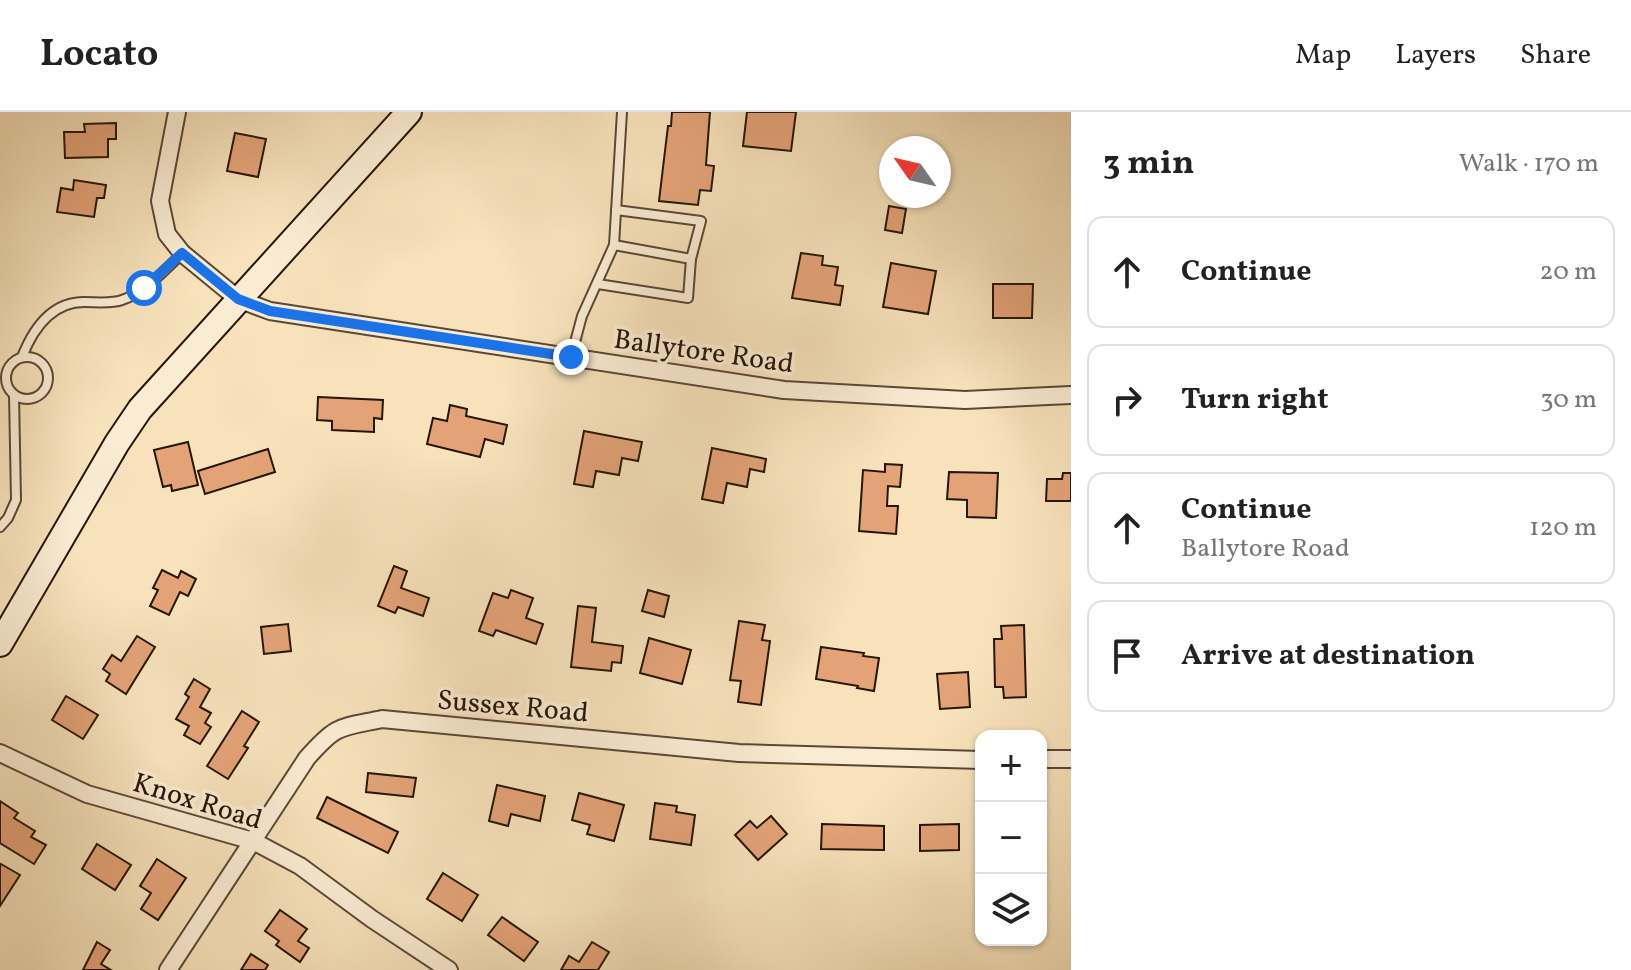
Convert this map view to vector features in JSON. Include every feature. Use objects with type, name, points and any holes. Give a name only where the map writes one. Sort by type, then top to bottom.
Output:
[{"type":"main road","points":[[0,644],[140,409],[409,112]]},
{"type":"street","points":[[177,112],[160,201],[167,234],[182,253],[238,299]]},
{"type":"street","name":"Ballytore Road","points":[[238,299],[270,311],[784,390],[965,400],[1071,395]]},
{"type":"street","name":"Sussex Road","points":[[168,970],[307,758],[329,734],[339,728],[382,719],[739,753],[975,760]]},
{"type":"street","name":"Knox Road","points":[[0,753],[87,794],[253,841],[300,866],[449,970]]},
{"type":"street","points":[[1047,759],[1071,759]]},
{"type":"lane","points":[[571,357],[582,316],[614,245],[622,112]]},
{"type":"lane","points":[[598,284],[688,298],[691,259],[701,221],[616,210]]},
{"type":"lane","points":[[614,245],[691,259]]},
{"type":"lane","points":[[22,357],[32,332],[60,308],[79,302],[118,302],[144,288],[182,253]]},
{"type":"lane","points":[[29,356],[42,362],[48,382],[40,395],[20,398],[14,395],[6,383],[7,370],[16,359],[29,356]]},
{"type":"lane","points":[[0,527],[16,500],[14,395]]},
{"type":"building","points":[[672,112],[710,112],[706,165],[714,166],[711,191],[700,190],[698,205],[659,201]]},
{"type":"building","points":[[747,112],[796,112],[791,151],[743,146]]},
{"type":"building","points":[[116,123],[116,139],[108,139],[108,157],[65,158],[64,132],[85,132],[84,124]]},
{"type":"building","points":[[235,133],[266,139],[258,177],[227,171]]},
{"type":"building","points":[[74,180],[106,185],[104,198],[97,198],[94,217],[57,212],[61,188],[73,190]]},
{"type":"building","points":[[889,208],[906,209],[902,233],[885,230]]},
{"type":"building","points":[[801,253],[823,256],[822,265],[838,267],[835,285],[843,286],[840,305],[792,298]]},
{"type":"building","points":[[891,263],[936,271],[928,314],[883,307]]},
{"type":"building","points":[[993,284],[1033,284],[1032,318],[993,318]]},
{"type":"building","points":[[318,397],[383,400],[382,419],[374,418],[374,432],[332,430],[332,421],[317,420]]},
{"type":"building","points":[[450,405],[467,409],[466,416],[507,425],[503,444],[485,439],[480,457],[427,444],[433,418],[447,421]]},
{"type":"building","points":[[584,431],[642,442],[638,461],[622,458],[619,475],[596,471],[593,487],[574,484]]},
{"type":"building","points":[[188,442],[198,485],[172,491],[171,485],[163,487],[154,450]]},
{"type":"building","points":[[712,448],[766,459],[764,472],[750,469],[747,487],[727,483],[723,503],[702,499]]},
{"type":"building","points":[[268,449],[275,472],[205,494],[198,471]]},
{"type":"building","points":[[885,464],[902,465],[900,487],[888,486],[887,506],[898,506],[896,534],[859,531],[863,470],[885,472]]},
{"type":"building","points":[[949,472],[998,473],[996,518],[967,517],[967,500],[947,499]]},
{"type":"building","points":[[1063,473],[1071,473],[1071,501],[1046,501],[1047,479],[1062,479]]},
{"type":"building","points":[[394,566],[407,571],[401,588],[429,598],[423,616],[398,607],[395,613],[378,606]]},
{"type":"building","points":[[162,570],[178,578],[181,571],[196,579],[188,596],[180,592],[169,615],[150,606],[158,590],[153,588]]},
{"type":"building","points":[[511,590],[533,598],[526,618],[543,624],[536,644],[496,630],[493,636],[479,631],[493,593],[508,598]]},
{"type":"building","points":[[648,590],[669,596],[664,617],[642,611]]},
{"type":"building","points":[[578,606],[596,608],[592,642],[623,646],[621,663],[612,662],[611,671],[571,667]]},
{"type":"building","points":[[739,621],[765,625],[762,640],[770,641],[761,705],[738,702],[741,681],[730,680]]},
{"type":"building","points":[[288,624],[291,651],[264,654],[261,627]]},
{"type":"building","points":[[1024,625],[1026,697],[1004,698],[1003,687],[995,687],[994,639],[1002,639],[1001,626]]},
{"type":"building","points":[[137,636],[155,647],[126,694],[106,681],[110,674],[103,669],[112,655],[121,661]]},
{"type":"building","points":[[649,638],[691,650],[682,684],[640,673]]},
{"type":"building","points":[[821,647],[879,658],[874,691],[816,679]]},
{"type":"building","points":[[968,672],[970,707],[940,709],[937,674]]},
{"type":"building","points":[[194,679],[210,689],[200,707],[211,713],[205,723],[211,727],[200,744],[184,735],[189,726],[176,719],[189,697],[185,694]]},
{"type":"building","points":[[66,696],[98,715],[83,739],[52,720]]},
{"type":"building","points":[[242,711],[259,722],[244,746],[248,748],[228,779],[207,766]]},
{"type":"building","points":[[368,773],[416,778],[413,797],[366,792]]},
{"type":"building","points":[[497,785],[545,796],[540,821],[511,814],[508,826],[489,821]]},
{"type":"building","points":[[579,793],[624,805],[614,841],[587,834],[590,825],[572,820]]},
{"type":"building","points":[[327,797],[398,832],[388,853],[317,818]]},
{"type":"building","points":[[0,801],[18,813],[14,818],[35,831],[31,837],[46,845],[34,864],[0,843]]},
{"type":"building","points":[[655,803],[677,806],[676,812],[695,815],[691,845],[650,839]]},
{"type":"building","points":[[771,816],[787,834],[758,860],[735,835],[750,821],[757,828]]},
{"type":"building","points":[[822,824],[884,826],[884,850],[821,849]]},
{"type":"building","points":[[959,824],[959,850],[920,851],[920,825]]},
{"type":"building","points":[[97,844],[131,865],[115,890],[82,869]]},
{"type":"building","points":[[157,859],[186,878],[158,920],[141,909],[151,893],[140,886]]},
{"type":"building","points":[[0,866],[20,875],[0,906]]},
{"type":"building","points":[[443,873],[478,895],[462,921],[427,899]]},
{"type":"building","points":[[280,910],[307,929],[298,941],[309,948],[300,962],[276,945],[279,941],[265,931]]},
{"type":"building","points":[[502,917],[538,942],[524,961],[488,935]]},
{"type":"building","points":[[97,942],[110,950],[101,964],[111,970],[83,970]]},
{"type":"building","points":[[592,942],[609,952],[598,970],[561,970],[569,956],[579,962]]},
{"type":"building","points":[[251,954],[268,965],[265,970],[241,970]]},
{"type":"route","points":[[144,288],[182,253],[238,299],[270,311],[571,357]]}]
